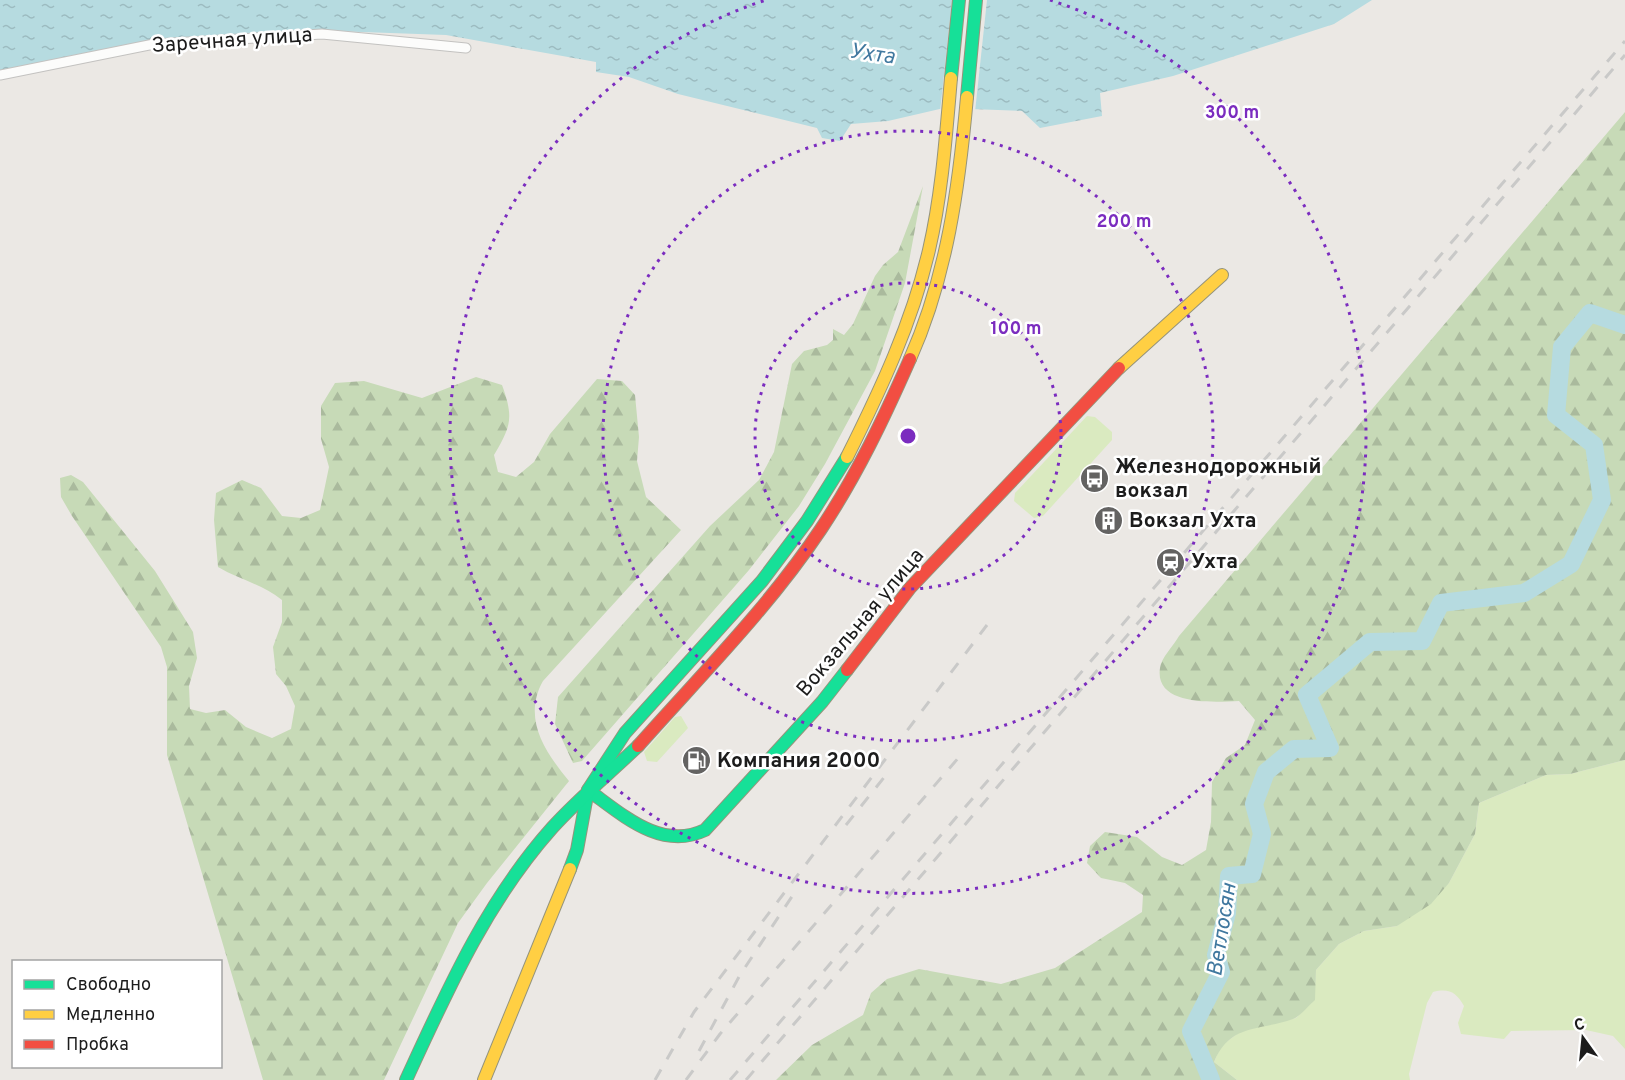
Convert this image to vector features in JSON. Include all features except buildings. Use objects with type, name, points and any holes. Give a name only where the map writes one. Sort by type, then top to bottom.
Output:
[{"type":"street","points":[[484,1080],[577,850],[588,790],[625,733],[762,581],[807,521],[847,458],[879,392],[908,323],[929,250],[942,173],[959,0]]},
{"type":"street","points":[[406,1080],[482,921],[526,859],[588,790],[637,747],[776,590],[821,529],[862,465],[895,398],[925,326],[946,251],[960,174],[976,0]]},
{"type":"street","name":"Заречная улица","points":[[0,75],[154,44],[322,34],[466,48]]},
{"type":"street","name":"Вокзальная улица","points":[[588,790],[633,820],[672,840],[689,839],[705,831],[822,702],[910,588],[1137,351],[1190,308],[1222,275]]},
{"type":"green space","points":[[1625,112],[1625,760],[1570,774],[1546,775],[1479,803],[1475,834],[1449,883],[1431,904],[1397,926],[1364,931],[1339,944],[1316,970],[1315,1000],[1302,1013],[1281,1023],[1237,1034],[1221,1049],[1214,1062],[1237,1080],[776,1080],[812,1045],[863,1015],[871,993],[887,979],[919,969],[1001,984],[1055,968],[1142,912],[1143,895],[1125,883],[1101,878],[1087,863],[1090,846],[1105,832],[1137,837],[1162,857],[1182,865],[1206,850],[1211,822],[1212,782],[1226,758],[1245,745],[1255,720],[1239,701],[1189,700],[1176,696],[1167,690],[1161,681],[1160,668],[1163,660],[1179,636]]},
{"type":"green space","points":[[923,186],[905,283],[875,371],[825,464],[799,506],[749,570],[582,761],[573,763],[555,724],[558,697],[710,526],[759,480],[774,452],[792,364],[804,351],[827,345],[833,340],[833,329],[844,335],[853,324],[875,276],[883,265],[898,252]]},
{"type":"green space","points":[[476,377],[502,385],[508,406],[509,422],[494,455],[498,472],[516,477],[534,462],[550,434],[597,379],[622,381],[635,395],[639,437],[637,461],[646,497],[681,530],[543,681],[535,708],[539,734],[552,758],[569,781],[458,923],[384,1080],[263,1080],[167,755],[167,667],[161,647],[72,516],[61,497],[60,478],[71,475],[83,482],[155,571],[193,632],[197,658],[189,686],[190,709],[206,713],[225,710],[246,727],[272,738],[291,729],[295,706],[286,686],[276,674],[273,647],[282,622],[282,600],[267,590],[218,567],[214,520],[216,493],[242,480],[261,488],[282,516],[301,518],[320,510],[329,467],[321,439],[321,406],[335,383],[364,381],[422,398]]},
{"type":"green space","points":[[1087,416],[1095,417],[1112,432],[1112,440],[1043,516],[1034,518],[1014,501],[1015,493]]},
{"type":"green space","points":[[681,716],[688,728],[657,762],[647,761],[644,752],[675,717]]},
{"type":"green space","points":[[1625,760],[1625,1049],[1613,1036],[1586,1030],[1511,1031],[1504,1039],[1461,1034],[1458,1023],[1464,1006],[1455,994],[1443,991],[1433,992],[1427,1003],[1409,1074],[1410,1080],[1237,1080],[1214,1062],[1221,1046],[1241,1031],[1296,1018],[1314,1000],[1316,970],[1339,944],[1364,931],[1397,926],[1449,883],[1475,834],[1479,803],[1546,775],[1570,774]]},
{"type":"water","points":[[0,0],[1372,0],[1334,24],[1173,76],[1100,93],[1102,116],[1040,128],[1022,111],[944,108],[888,121],[851,124],[840,141],[822,138],[817,128],[678,94],[629,77],[596,72],[596,62],[446,35],[334,31],[154,40],[0,71]]},
{"type":"pier","points":[[952,0],[987,0],[975,112],[940,112]]},
{"type":"waterway","name":"Ветлосян","points":[[1211,1080],[1191,1031],[1221,972],[1216,955],[1227,913],[1229,876],[1252,874],[1262,834],[1254,804],[1266,772],[1294,749],[1330,748],[1307,695],[1370,642],[1422,641],[1441,603],[1524,593],[1571,564],[1602,500],[1594,445],[1556,415],[1562,347],[1590,313],[1625,325]]},
{"type":"railway","points":[[730,1080],[1625,41]]},
{"type":"railway","points":[[746,1080],[1625,55]]},
{"type":"railway","points":[[655,1080],[694,1012],[987,625]]},
{"type":"railway","points":[[686,1080],[720,1034],[960,756]]},
{"type":"railway","points":[[846,825],[890,770]]},
{"type":"railway","points":[[699,1051],[740,975],[795,892]]},
{"type":"traffic: fast","points":[[951,78],[959,0]]},
{"type":"traffic: fast","points":[[967,97],[976,0]]},
{"type":"traffic: fast","points":[[570,869],[577,850],[588,790],[625,733],[762,581],[807,521],[847,457]]},
{"type":"traffic: fast","points":[[588,790],[629,819],[658,833],[673,836],[689,835],[705,830],[822,702],[847,670]]},
{"type":"traffic: fast","points":[[406,1080],[470,948],[507,886],[528,856],[562,817],[638,746]]},
{"type":"traffic: slow","points":[[847,457],[894,356],[922,277],[937,208],[951,78]]},
{"type":"traffic: slow","points":[[910,359],[933,296],[949,231],[960,164],[967,97]]},
{"type":"traffic: slow","points":[[1119,368],[1222,275]]},
{"type":"traffic: slow","points":[[484,1080],[570,869]]},
{"type":"traffic: jam","points":[[638,746],[734,640],[801,558],[834,509],[858,467],[910,359]]},
{"type":"traffic: jam","points":[[847,670],[910,588],[1119,368]]},
{"type":"place","name":"Железнодорожный вокзал","points":[[1094,479]]},
{"type":"place","name":"Вокзал Ухта","points":[[1108,521]]},
{"type":"place","name":"Ухта","points":[[1170,562]]},
{"type":"place","name":"Компания 2000","points":[[696,761]]}]
